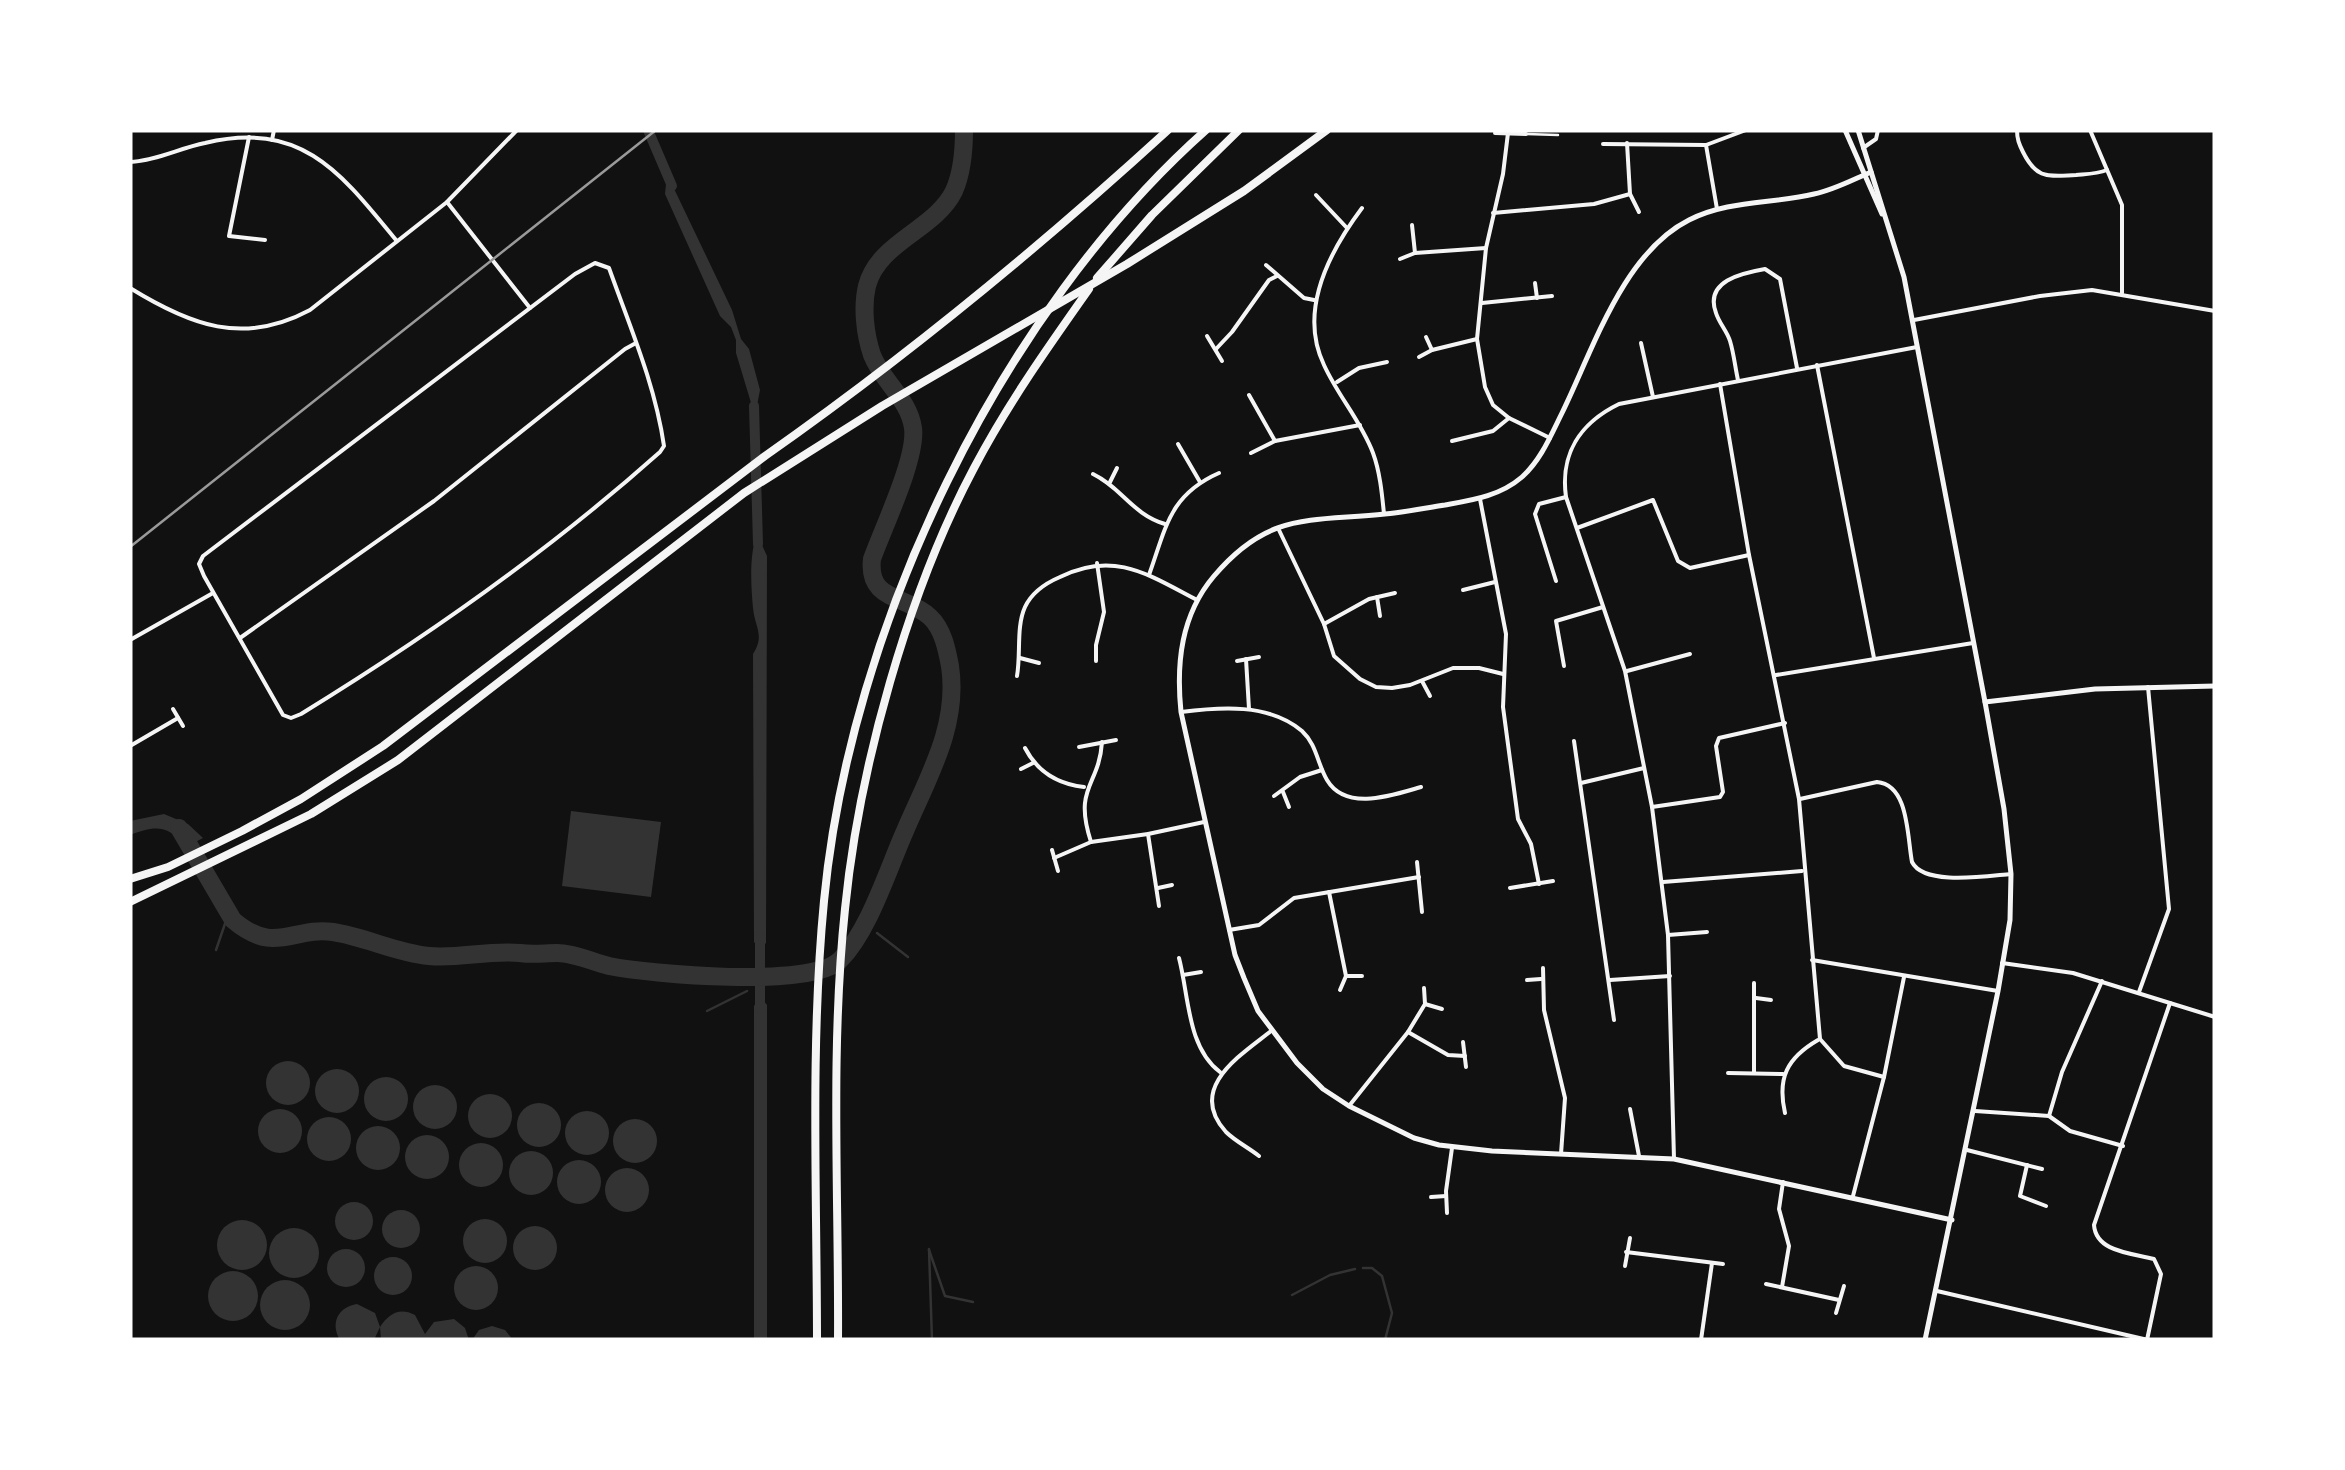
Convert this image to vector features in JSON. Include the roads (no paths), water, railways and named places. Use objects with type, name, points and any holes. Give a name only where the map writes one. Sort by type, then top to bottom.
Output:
[{"type":"highway","points":[[130,880],[168,867],[301,799],[383,746],[956,311],[1168,130]]},
{"type":"highway","points":[[816,1340],[817,1058],[824,902],[840,782],[868,676],[914,552],[1004,378],[1075,274],[1131,205],[1206,130]]},
{"type":"highway","points":[[838,1340],[836,1058],[845,906],[857,824],[889,691],[942,538],[973,469],[1013,401],[1096,280],[1152,214],[1239,130]]},
{"type":"highway","points":[[130,902],[311,814],[398,760],[744,493],[834,435],[1127,264],[1244,191],[1327,130]]},
{"type":"street","points":[[272,140],[274,130]]},
{"type":"street","points":[[130,288],[182,318],[210,326],[258,328],[289,321],[310,310],[446,202],[517,130]]},
{"type":"street","points":[[1604,144],[1706,145],[1746,130]]},
{"type":"street","points":[[1846,130],[1863,176],[1892,234]]},
{"type":"street","points":[[1858,130],[1892,234],[1913,320],[2004,809],[2011,874],[2010,920],[1998,992],[1925,1340]]},
{"type":"street","points":[[1863,148],[1876,139],[1878,130]]},
{"type":"street","points":[[2016,130],[2024,153],[2037,172],[2046,176],[2108,170]]},
{"type":"street","points":[[2090,130],[2122,205],[2122,295]]},
{"type":"street","points":[[1496,133],[1526,134]]},
{"type":"street","points":[[1508,134],[1486,248],[1477,339],[1493,405],[1509,418],[1550,438]]},
{"type":"street","points":[[249,137],[229,236],[266,240]]},
{"type":"street","points":[[130,162],[204,143],[249,137],[272,140],[310,153],[339,173],[396,240]]},
{"type":"street","points":[[1627,143],[1630,194],[1640,212]]},
{"type":"street","points":[[1706,145],[1717,208]]},
{"type":"street","points":[[1871,172],[1816,194],[1717,208],[1664,236],[1630,273],[1550,438],[1522,476],[1502,490],[1480,499],[1384,514],[1322,516],[1278,528],[1240,549],[1197,600],[1180,648],[1178,684],[1229,930],[1244,978],[1271,1031],[1323,1089],[1414,1138],[1452,1148],[1674,1159],[1952,1220]]},
{"type":"street","points":[[1493,214],[1594,204],[1630,194]]},
{"type":"street","points":[[1316,195],[1347,228]]},
{"type":"street","points":[[446,202],[530,308]]},
{"type":"street","points":[[1362,208],[1322,277],[1316,300],[1314,340],[1324,368],[1374,454],[1384,514]]},
{"type":"street","points":[[1412,225],[1416,254]]},
{"type":"street","points":[[1400,260],[1416,254],[1486,248]]},
{"type":"street","points":[[602,263],[609,268],[658,408],[664,446],[612,495],[512,575],[369,672],[291,718],[283,714],[214,593],[200,564],[203,556],[530,308],[586,266],[602,263]]},
{"type":"street","points":[[1266,266],[1304,298],[1316,300]]},
{"type":"street","points":[[1738,380],[1730,339],[1714,308],[1714,295],[1723,282],[1740,274],[1765,269],[1780,278],[1797,368]]},
{"type":"street","points":[[1216,349],[1268,280],[1277,276]]},
{"type":"street","points":[[1535,283],[1537,298]]},
{"type":"street","points":[[1913,320],[2092,290],[2215,311]]},
{"type":"street","points":[[1480,303],[1552,296]]},
{"type":"street","points":[[1207,336],[1222,361]]},
{"type":"street","points":[[1426,338],[1432,350]]},
{"type":"street","points":[[1419,357],[1477,339]]},
{"type":"street","points":[[240,638],[434,501],[636,343]]},
{"type":"street","points":[[1642,343],[1653,398]]},
{"type":"street","points":[[1674,1159],[1668,934],[1652,807],[1625,671],[1566,497],[1563,474],[1586,427],[1602,412],[1619,404],[1917,347]]},
{"type":"street","points":[[1366,353],[1370,364]]},
{"type":"street","points":[[1335,383],[1370,364],[1387,362]]},
{"type":"street","points":[[1816,365],[1874,658]]},
{"type":"street","points":[[1720,384],[1799,799],[1820,1039],[1844,1066],[1884,1077]]},
{"type":"street","points":[[1249,395],[1276,442]]},
{"type":"street","points":[[1246,414],[1256,410]]},
{"type":"street","points":[[1452,441],[1493,432],[1509,418]]},
{"type":"street","points":[[1251,453],[1276,442],[1360,424]]},
{"type":"street","points":[[1478,437],[1479,445]]},
{"type":"street","points":[[1178,444],[1200,482]]},
{"type":"street","points":[[1110,482],[1118,468]]},
{"type":"street","points":[[1149,575],[1176,503],[1200,482],[1219,473]]},
{"type":"street","points":[[1092,474],[1110,482],[1141,515],[1167,524]]},
{"type":"street","points":[[1556,581],[1535,514],[1538,504],[1566,497]]},
{"type":"street","points":[[1480,499],[1506,634],[1503,707],[1518,819],[1531,844],[1539,884]]},
{"type":"street","points":[[1577,528],[1653,500],[1678,561],[1690,568],[1750,555]]},
{"type":"street","points":[[1278,528],[1324,624],[1334,656],[1360,679],[1376,687],[1392,688],[1453,668],[1479,668],[1503,674]]},
{"type":"street","points":[[1017,676],[1020,625],[1026,604],[1040,587],[1097,563],[1124,566],[1149,575],[1197,600]]},
{"type":"street","points":[[1096,661],[1104,612],[1097,563]]},
{"type":"street","points":[[1463,590],[1494,582]]},
{"type":"street","points":[[130,640],[214,593]]},
{"type":"street","points":[[1324,624],[1376,598],[1396,594]]},
{"type":"street","points":[[1376,598],[1380,616]]},
{"type":"street","points":[[1564,666],[1556,620],[1603,607]]},
{"type":"street","points":[[1776,675],[1973,643]]},
{"type":"street","points":[[1085,644],[1096,645]]},
{"type":"street","points":[[1625,671],[1690,654]]},
{"type":"street","points":[[1237,660],[1259,657]]},
{"type":"street","points":[[1020,658],[1039,663]]},
{"type":"street","points":[[1246,659],[1248,709]]},
{"type":"street","points":[[1422,681],[1430,696]]},
{"type":"street","points":[[1985,702],[2095,689],[2215,686]]},
{"type":"street","points":[[2139,992],[2169,909],[2148,687]]},
{"type":"street","points":[[1181,712],[1229,706],[1248,709],[1300,729],[1313,744],[1327,780],[1349,798],[1421,787]]},
{"type":"street","points":[[174,709],[183,726]]},
{"type":"street","points":[[130,746],[178,718]]},
{"type":"street","points":[[1652,807],[1720,797],[1724,792],[1716,746],[1719,738],[1785,723]]},
{"type":"street","points":[[1080,748],[1116,740]]},
{"type":"street","points":[[1092,842],[1086,824],[1086,786],[1098,763],[1102,742]]},
{"type":"street","points":[[1574,742],[1614,1020]]},
{"type":"street","points":[[1024,748],[1033,763],[1049,776],[1086,786]]},
{"type":"street","points":[[1022,769],[1033,763]]},
{"type":"street","points":[[1581,783],[1644,768]]},
{"type":"street","points":[[1274,796],[1300,777],[1324,770]]},
{"type":"street","points":[[1398,780],[1400,793]]},
{"type":"street","points":[[1799,799],[1876,782],[1888,783],[1898,793],[1917,870],[1930,876],[2011,874]]},
{"type":"street","points":[[1283,791],[1289,806]]},
{"type":"street","points":[[1054,858],[1092,842],[1206,821]]},
{"type":"street","points":[[1148,834],[1159,906]]},
{"type":"street","points":[[1052,850],[1058,871]]},
{"type":"street","points":[[1417,862],[1422,912]]},
{"type":"street","points":[[1662,882],[1804,870]]},
{"type":"street","points":[[1229,930],[1259,925],[1294,898],[1420,877]]},
{"type":"street","points":[[1510,888],[1553,881]]},
{"type":"street","points":[[1158,888],[1172,885]]},
{"type":"street","points":[[1329,892],[1346,976],[1340,990]]},
{"type":"street","points":[[1668,934],[1707,932]]},
{"type":"street","points":[[1179,958],[1198,1048],[1209,1064],[1221,1072]]},
{"type":"street","points":[[1812,960],[1998,992]]},
{"type":"street","points":[[2002,963],[2073,973],[2215,1017]]},
{"type":"street","points":[[1543,968],[1544,1010],[1565,1098],[1561,1154]]},
{"type":"street","points":[[1183,976],[1201,972]]},
{"type":"street","points":[[1346,976],[1362,976]]},
{"type":"street","points":[[1609,980],[1670,976]]},
{"type":"street","points":[[1852,1198],[1884,1077],[1904,977]]},
{"type":"street","points":[[1528,980],[1541,979]]},
{"type":"street","points":[[2049,1116],[2062,1072],[2102,981]]},
{"type":"street","points":[[1754,983],[1754,1073]]},
{"type":"street","points":[[1349,1106],[1408,1032],[1425,1004],[1424,988]]},
{"type":"street","points":[[1754,998],[1771,1000]]},
{"type":"street","points":[[1937,1291],[2148,1340],[2160,1281],[2158,1266],[2154,1259],[2101,1244],[2095,1236],[2094,1224],[2170,1002]]},
{"type":"street","points":[[1425,1004],[1442,1009]]},
{"type":"street","points":[[1258,1156],[1227,1133],[1213,1106],[1213,1092],[1221,1072],[1271,1031]]},
{"type":"street","points":[[1408,1032],[1448,1056],[1465,1056]]},
{"type":"street","points":[[1785,1113],[1782,1074],[1802,1050],[1820,1039]]},
{"type":"street","points":[[1463,1042],[1466,1067]]},
{"type":"street","points":[[1728,1073],[1782,1074]]},
{"type":"street","points":[[1630,1110],[1639,1156]]},
{"type":"street","points":[[1975,1111],[2049,1116],[2070,1131],[2123,1146]]},
{"type":"street","points":[[1245,1145],[1249,1138]]},
{"type":"street","points":[[1446,1213],[1452,1148]]},
{"type":"street","points":[[1967,1150],[2042,1168]]},
{"type":"street","points":[[2026,1165],[2020,1193],[2024,1200],[2046,1206]]},
{"type":"street","points":[[1782,1288],[1789,1246],[1779,1209],[1783,1182]]},
{"type":"street","points":[[1431,1196],[1446,1196]]},
{"type":"street","points":[[1626,1266],[1630,1238]]},
{"type":"street","points":[[1626,1252],[1722,1264]]},
{"type":"street","points":[[1702,1340],[1712,1262]]},
{"type":"street","points":[[1766,1284],[1840,1300]]},
{"type":"street","points":[[1836,1313],[1844,1286]]},
{"type":"lane","points":[[1526,134],[1558,135]]},
{"type":"waterway","points":[[648,130],[672,186]]},
{"type":"waterway","points":[[179,828],[233,920],[261,936],[333,932],[429,956],[563,953],[629,969],[729,977],[798,974],[824,969],[840,960],[869,916],[932,771],[946,730],[952,688],[946,647],[934,622],[921,610],[882,590],[872,573],[872,559],[910,457],[913,428],[906,408],[872,355],[865,294],[873,271],[883,258],[934,216],[954,191],[962,161],[964,130]]},
{"type":"waterway","points":[[754,406],[758,544]]},
{"type":"waterway","points":[[216,950],[229,912]]},
{"type":"waterway","points":[[877,933],[908,957]]},
{"type":"waterway","points":[[760,936],[760,1009]]},
{"type":"waterway","points":[[707,1011],[747,991]]},
{"type":"waterway","points":[[929,1249],[932,1340]]},
{"type":"waterway","points":[[929,1250],[945,1296],[973,1302]]},
{"type":"waterway","points":[[1363,1268],[1372,1268],[1382,1276],[1392,1313],[1385,1340]]},
{"type":"waterway","points":[[1292,1295],[1330,1275],[1355,1269]]},
{"type":"railway","points":[[130,547],[656,130]]}]
